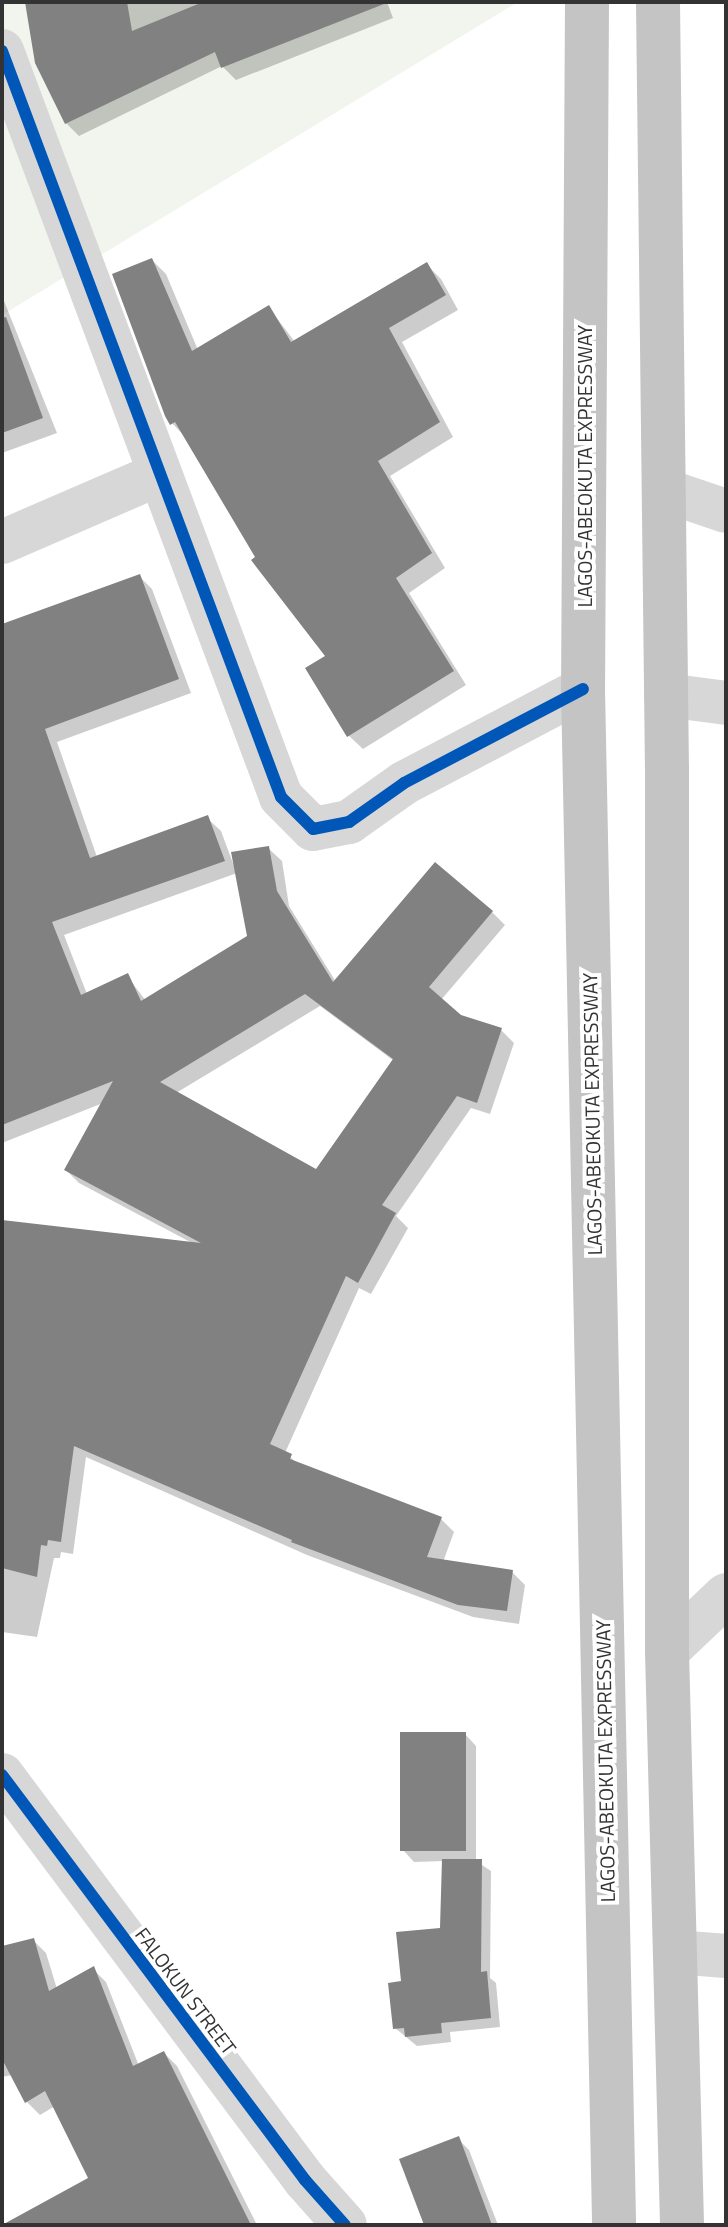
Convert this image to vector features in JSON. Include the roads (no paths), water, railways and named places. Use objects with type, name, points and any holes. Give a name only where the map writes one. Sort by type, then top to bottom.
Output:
[{"type":"highway","name":"LAGOS-ABEOKUTA EXPRESSWAY","points":[[587,2],[583,689],[614,2225]]},
{"type":"highway","points":[[658,2],[666,695],[667,1651],[682,2225]]},
{"type":"street","points":[[2,51],[281,797],[313,829],[349,822],[404,783],[583,689]]},
{"type":"street","points":[[2,542],[159,474]]},
{"type":"street","points":[[664,490],[726,511]]},
{"type":"street","points":[[666,695],[726,703]]},
{"type":"street","points":[[667,1651],[726,1595]]},
{"type":"street","name":"FALOKUN STREET","points":[[2,1775],[305,2180],[345,2225]]},
{"type":"street","points":[[676,1952],[726,1956]]}]
